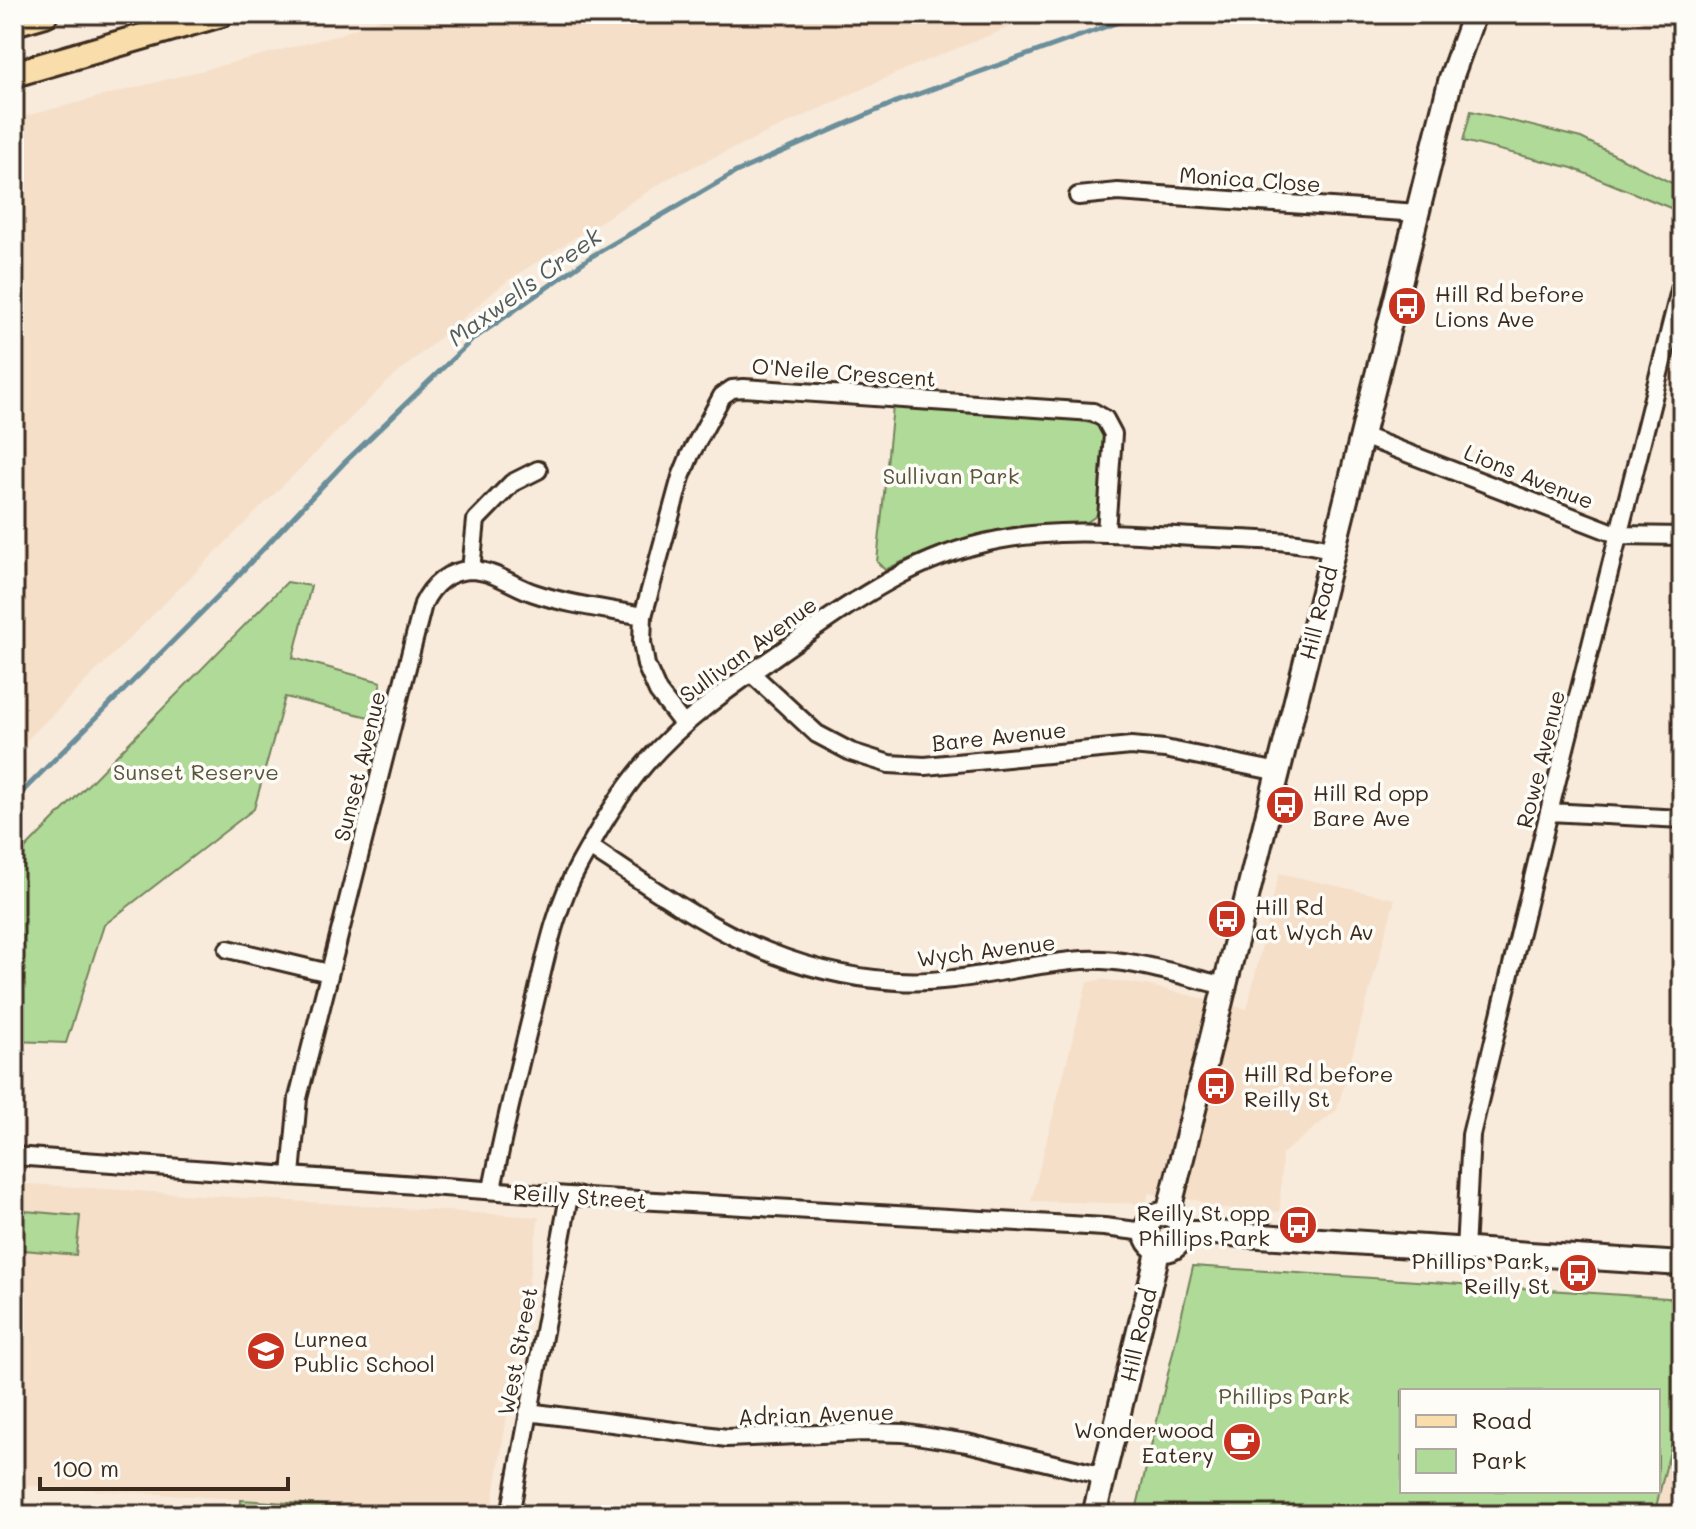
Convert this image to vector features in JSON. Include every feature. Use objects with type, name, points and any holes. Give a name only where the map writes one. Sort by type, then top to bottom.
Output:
[{"type":"main road","points":[[14,23],[45,14]]},
{"type":"main road","points":[[14,74],[221,14]]},
{"type":"main road","name":"Hill Road","points":[[1168,1214],[1451,78],[1474,14]]},
{"type":"main road","points":[[1168,1214],[1179,1221],[1182,1233],[1171,1248],[1152,1240],[1147,1226],[1155,1216],[1168,1214]]},
{"type":"main road","points":[[1182,1233],[1682,1264]]},
{"type":"main road","name":"Hill Road","points":[[1094,1515],[1152,1240]]},
{"type":"street","name":"Monica Close","points":[[1078,196],[1118,192],[1418,213]]},
{"type":"street","name":"Rowe Avenue","points":[[1465,1251],[1471,1135],[1682,282]]},
{"type":"street","name":"O'Neile Crescent","points":[[683,724],[658,692],[646,665],[642,642],[643,616],[681,477],[690,455],[722,396],[738,388],[1093,412],[1109,422],[1113,434],[1106,532]]},
{"type":"street","name":"Lions Avenue","points":[[1363,436],[1619,535],[1682,536]]},
{"type":"street","points":[[538,470],[512,483],[476,520],[471,570],[487,573],[537,594],[643,616]]},
{"type":"street","name":"Sullivan Avenue","points":[[492,1189],[557,917],[578,866],[627,786],[683,724],[866,592],[938,556],[1021,536],[1106,532],[1301,543],[1334,550]]},
{"type":"street","name":"Sunset Avenue","points":[[291,1175],[296,1106],[423,604],[436,584],[454,573],[471,570]]},
{"type":"street","name":"Bare Avenue","points":[[751,673],[817,734],[851,752],[889,764],[925,766],[1131,746],[1165,749],[1279,772]]},
{"type":"street","points":[[1549,812],[1682,819]]},
{"type":"street","name":"Wych Avenue","points":[[590,847],[722,933],[766,952],[830,972],[870,979],[929,981],[1095,960],[1123,963],[1226,986]]},
{"type":"street","points":[[228,949],[329,973]]},
{"type":"street","name":"Reilly Street","points":[[14,1156],[569,1196],[1104,1227],[1152,1240]]},
{"type":"street","name":"West Street","points":[[510,1515],[569,1196]]},
{"type":"street","name":"Adrian Avenue","points":[[528,1412],[727,1438],[903,1433],[967,1443],[1104,1476]]},
{"type":"shaded area","points":[[395,14],[1043,14],[908,68],[669,178],[507,281],[385,384],[14,753],[14,119],[335,36]]},
{"type":"shaded area","points":[[1279,873],[1395,899],[1337,1110],[1282,1154],[1280,1212],[1205,1207],[1200,1201],[1149,1193],[1146,1204],[1031,1201],[1087,983],[1101,979],[1146,985],[1247,1009]]},
{"type":"shaded area","name":"Lurnea Public School","points":[[14,1183],[539,1217],[491,1515],[14,1485]]},
{"type":"shaded area","points":[[1682,1405],[1682,1515],[1654,1515]]},
{"type":"green space","points":[[1471,111],[1581,138],[1682,188],[1678,211],[1572,168],[1463,141]]},
{"type":"green space","name":"Sullivan Park","points":[[893,406],[1064,417],[1098,425],[1106,441],[1100,506],[1096,516],[1087,522],[982,533],[933,549],[885,570],[877,562]]},
{"type":"green space","name":"Sunset Reserve","points":[[287,582],[311,586],[293,658],[381,682],[373,718],[285,697],[254,809],[104,925],[66,1043],[14,1041],[14,860]]},
{"type":"green space","points":[[14,1210],[80,1216],[76,1255],[14,1249]]},
{"type":"green space","name":"Phillips Park","points":[[1193,1266],[1682,1299],[1682,1403],[1660,1491],[1660,1389],[1400,1389],[1400,1493],[1660,1493],[1654,1515],[1135,1515]]},
{"type":"green space","points":[[241,1500],[400,1510],[399,1515],[240,1515]]},
{"type":"waterway","name":"Maxwells Creek","points":[[14,800],[231,583],[344,463],[472,340],[592,256],[736,172],[896,102],[1141,14]]},
{"type":"place","name":"Hill Rd before Lions Ave","points":[[1407,306]]},
{"type":"place","name":"Hill Rd opp Bare Ave","points":[[1285,805]]},
{"type":"place","name":"Hill Rd at Wych Av","points":[[1227,919]]},
{"type":"place","name":"Hill Rd before Reilly St","points":[[1216,1086]]},
{"type":"place","name":"Reilly St opp Phillips Park","points":[[1298,1225]]},
{"type":"place","name":"Phillips Park, Reilly St","points":[[1578,1273]]},
{"type":"place","name":"Lurnea Public School","points":[[266,1351]]},
{"type":"place","name":"Wonderwood Eatery","points":[[1242,1442]]}]
